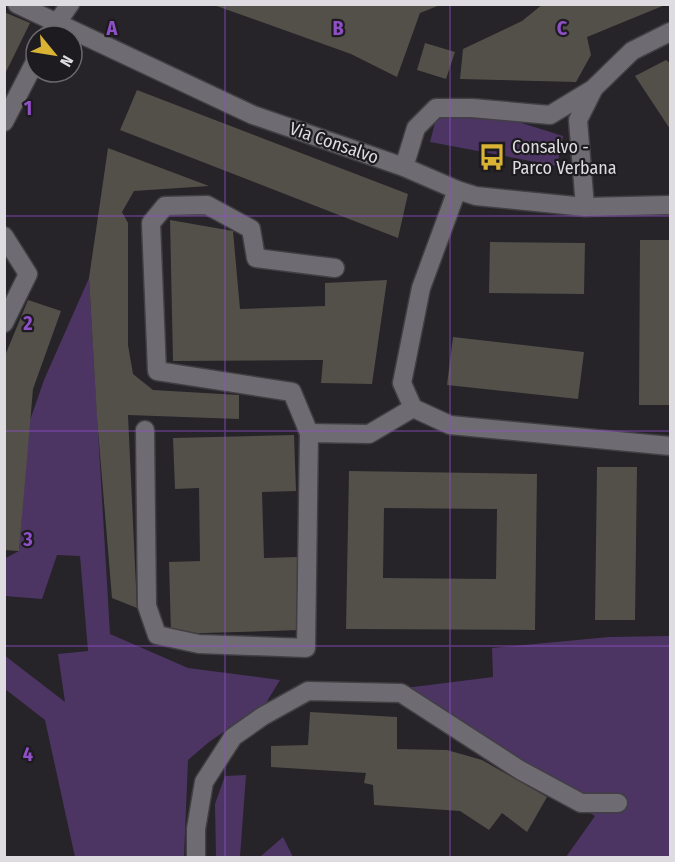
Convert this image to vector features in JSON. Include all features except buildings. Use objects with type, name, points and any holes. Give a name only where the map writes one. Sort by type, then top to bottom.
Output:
[{"type":"street","name":"Via Consalvo","points":[[17,4],[43,24]]},
{"type":"street","points":[[55,24],[70,4]]},
{"type":"street","points":[[404,166],[416,128],[436,108],[472,108],[550,115],[594,89],[632,51],[670,32]]},
{"type":"street","name":"Via Consalvo","points":[[84,44],[253,115],[404,166],[456,190],[476,196],[585,207],[670,205]]},
{"type":"street","points":[[4,122],[24,83]]},
{"type":"street","points":[[585,207],[578,120],[594,89]]},
{"type":"street","points":[[456,190],[421,288],[402,383],[413,408],[450,425],[670,446]]},
{"type":"street","points":[[145,430],[147,606],[157,634],[199,644],[306,648],[309,432],[292,392],[157,371],[151,223],[165,206],[207,205],[251,229],[256,258],[335,268]]},
{"type":"street","points":[[4,236],[27,274],[4,323]]},
{"type":"street","points":[[309,432],[369,434],[413,408]]},
{"type":"street","points":[[196,858],[196,829],[204,782],[233,737],[263,716],[308,691],[401,693],[520,770],[581,803],[618,803]]},
{"type":"shaded area","points":[[437,115],[506,118],[563,136],[557,166],[430,142]]},
{"type":"shaded area","points":[[89,278],[110,634],[188,668],[280,680],[266,703],[209,742],[188,760],[184,857],[75,857],[45,720],[5,689],[4,655],[65,702],[58,654],[88,651],[80,556],[57,555],[42,599],[5,596],[4,559],[19,551],[29,423],[44,380]]},
{"type":"shaded area","points":[[670,636],[670,857],[566,857],[595,816],[507,765],[405,688],[493,677],[492,648],[609,637]]},
{"type":"shaded area","points":[[246,775],[240,857],[216,857],[215,804],[225,776]]},
{"type":"shaded area","points":[[283,837],[293,857],[261,857],[261,856]]},
{"type":"place","name":"Consalvo - Parco Verbana","points":[[492,157]]}]
